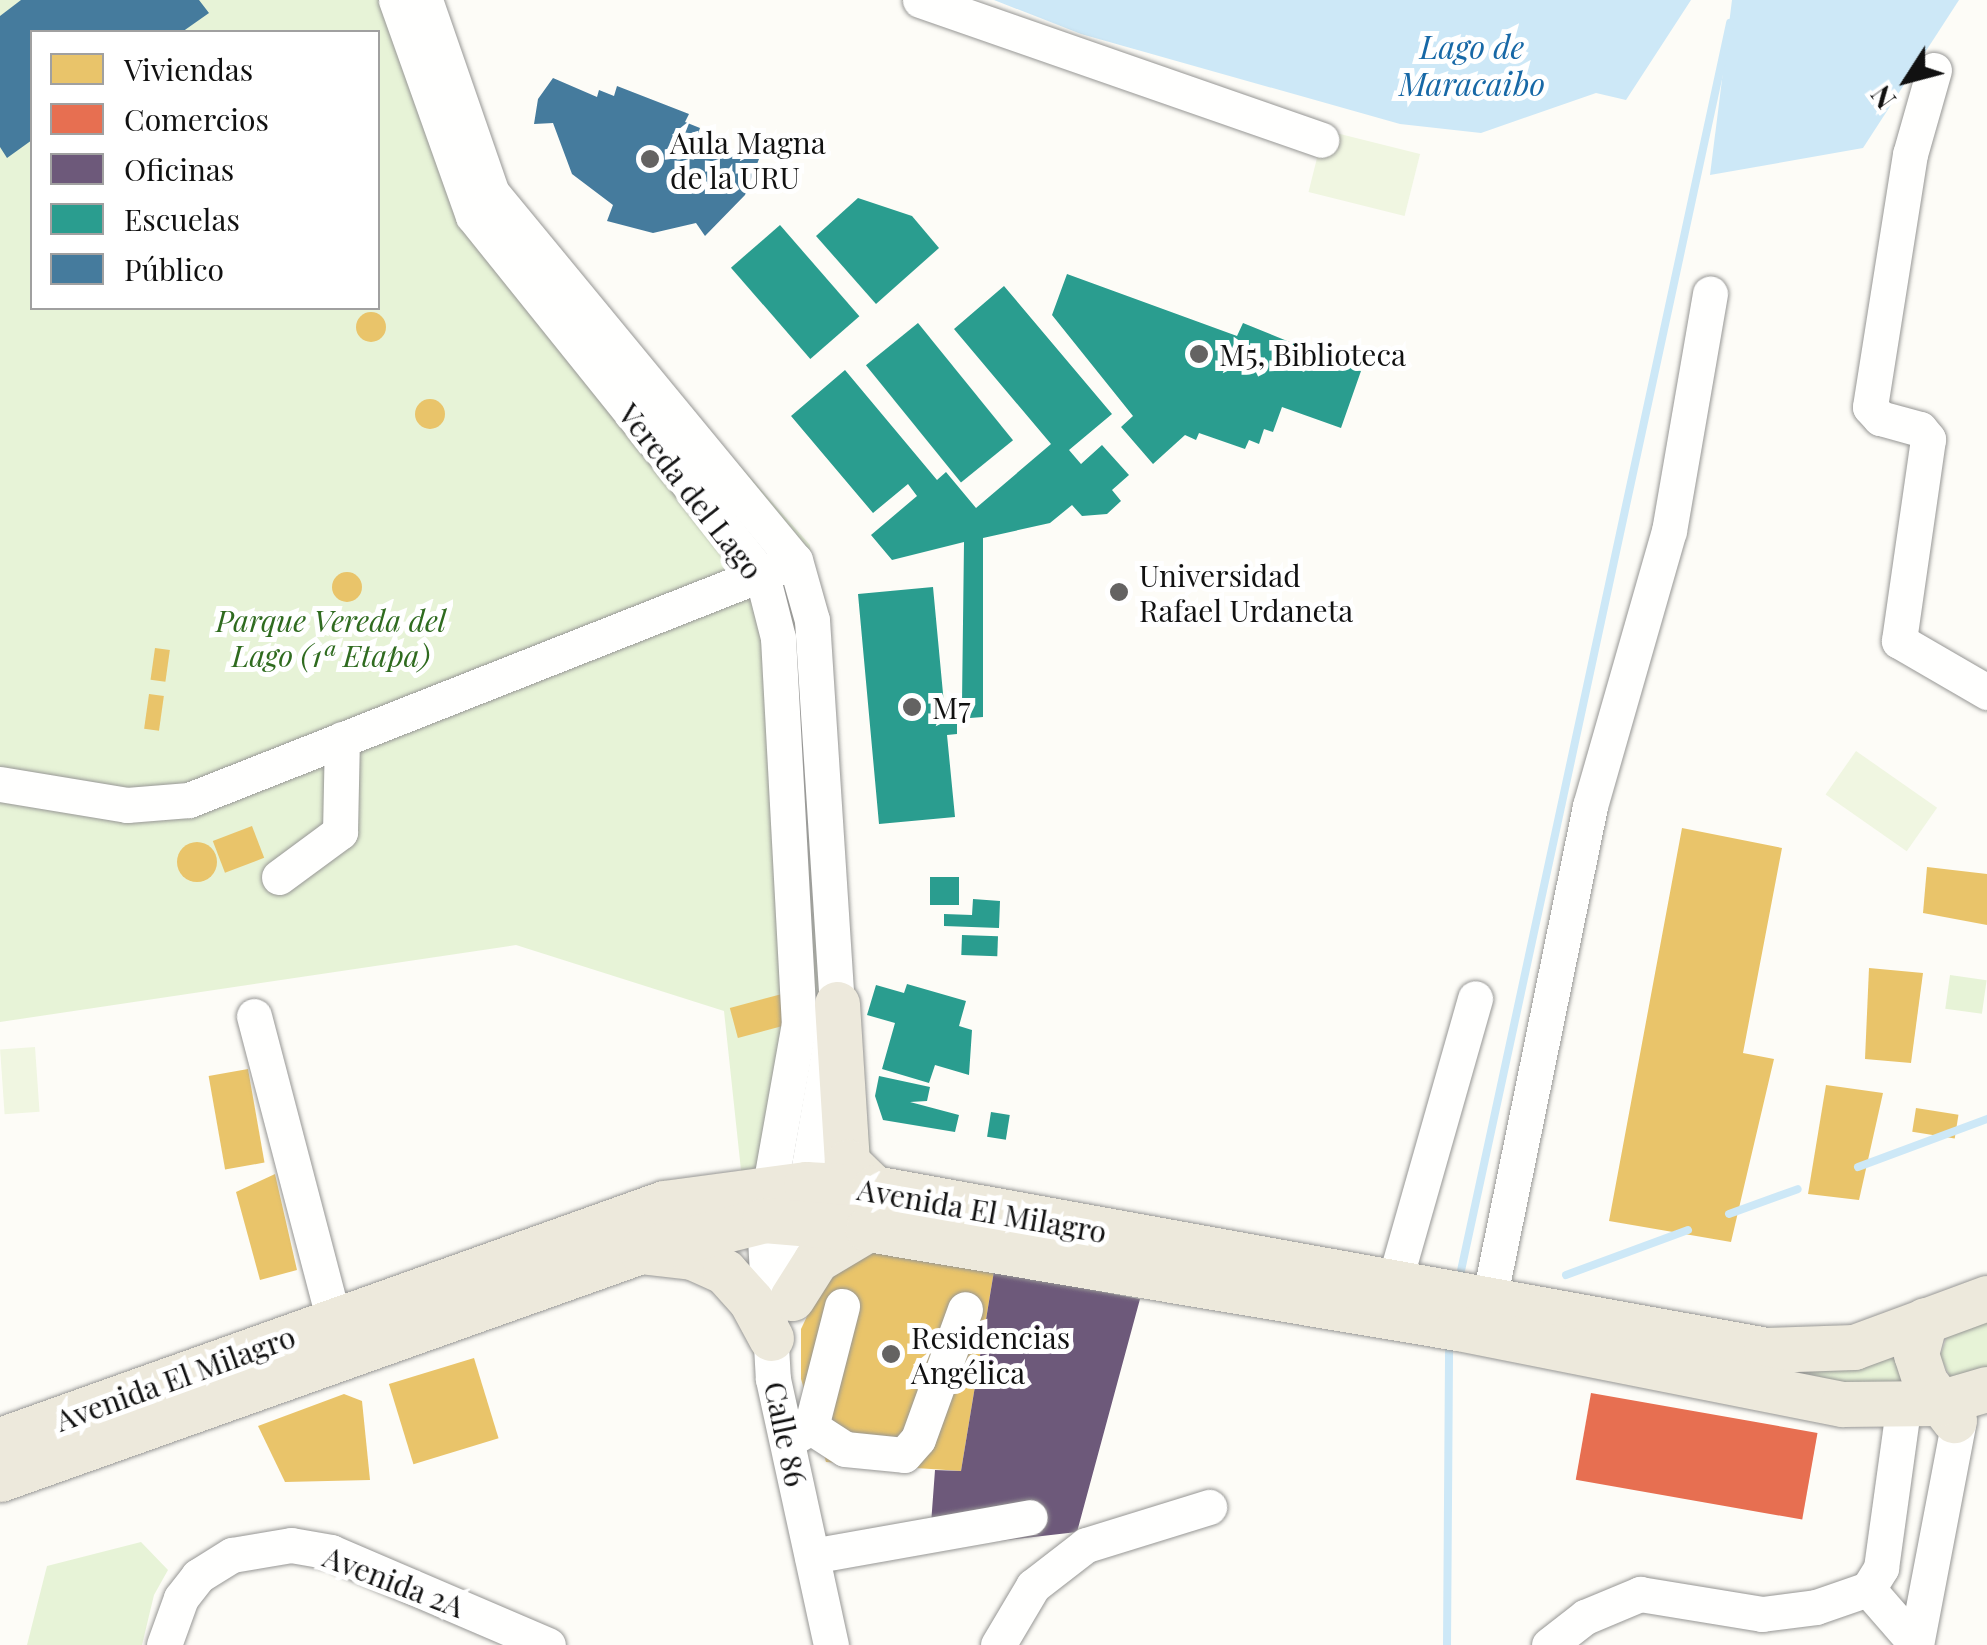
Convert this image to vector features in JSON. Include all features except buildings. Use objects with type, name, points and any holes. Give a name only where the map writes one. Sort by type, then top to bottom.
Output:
[{"type":"main road","points":[[792,1298],[816,1260],[871,1208],[846,1162],[837,1004]]},
{"type":"main road","name":"Avenida El Milagro","points":[[0,1440],[664,1203],[871,1208],[1394,1283],[1766,1350],[1854,1346],[1987,1298]]},
{"type":"main road","name":"Avenida El Milagro","points":[[0,1480],[784,1203]]},
{"type":"main road","name":"Avenida El Milagro","points":[[871,1208],[1849,1405],[1946,1418],[1987,1389]]},
{"type":"main road","points":[[641,1251],[692,1258],[724,1272],[751,1300],[771,1338]]},
{"type":"main road","points":[[1925,1320],[1916,1354],[1946,1418]]},
{"type":"street","name":"Vereda del Lago","points":[[396,0],[473,216],[762,575],[778,638],[799,1023],[784,1203]]},
{"type":"street","name":"Vereda del Lago","points":[[425,0],[492,193],[795,560],[812,620],[837,1004],[784,1203]]},
{"type":"street","points":[[920,0],[1322,140]]},
{"type":"street","points":[[1934,70],[1910,154],[1870,407],[1880,418],[1920,429],[1928,439],[1900,641],[1987,692]]},
{"type":"street","points":[[1489,1300],[1590,806],[1669,531],[1710,294]]},
{"type":"street","points":[[0,784],[154,806],[189,800],[795,560]]},
{"type":"street","points":[[279,878],[340,832],[342,739]]},
{"type":"street","points":[[1394,1283],[1476,998]]},
{"type":"street","points":[[254,1016],[334,1321]]},
{"type":"street","points":[[784,1203],[810,1544],[1030,1518]]},
{"type":"street","name":"Calle 86","points":[[784,1203],[771,1338],[773,1379],[831,1645]]},
{"type":"street","points":[[804,1431],[842,1306]]},
{"type":"street","points":[[804,1431],[845,1449],[904,1455],[918,1439],[966,1309]]},
{"type":"street","points":[[1549,1645],[1585,1616],[1640,1594],[1762,1614],[1816,1607],[1868,1589],[1881,1568],[1946,1418]]},
{"type":"street","points":[[1916,1645],[1946,1418]]},
{"type":"street","points":[[998,1645],[1034,1586],[1086,1545],[1209,1507]]},
{"type":"street","name":"Avenida 2A","points":[[164,1645],[180,1598],[198,1576],[232,1555],[291,1545],[331,1552],[548,1645]]},
{"type":"street","points":[[1868,1589],[1916,1645]]},
{"type":"green space","name":"Parque Vereda del Lago (1ª Etapa)","points":[[0,0],[435,0],[505,199],[810,545],[874,1188],[743,1189],[724,1011],[516,945],[0,1022]]},
{"type":"green space","points":[[1324,130],[1420,154],[1405,216],[1309,192]]},
{"type":"green space","points":[[1856,751],[1937,808],[1907,851],[1826,794]]},
{"type":"green space","points":[[1950,975],[1987,980],[1982,1014],[1945,1009]]},
{"type":"green space","points":[[35,1047],[40,1112],[5,1114],[0,1049]]},
{"type":"green space","points":[[1987,1316],[1987,1374],[1951,1379],[1940,1356],[1949,1331]]},
{"type":"green space","points":[[1901,1352],[1911,1389],[1748,1373]]},
{"type":"green space","points":[[141,1542],[168,1570],[154,1595],[142,1645],[27,1645],[47,1566]]},
{"type":"water","name":"Lago de Maracaibo","points":[[994,0],[1691,0],[1626,100],[1596,93],[1481,133],[1400,124],[1081,34]]},
{"type":"water","points":[[1732,0],[1959,0],[1863,148],[1710,175]]},
{"type":"waterway","points":[[1459,1280],[1730,23]]},
{"type":"waterway","points":[[1858,1167],[1987,1119]]},
{"type":"waterway","points":[[1729,1214],[1798,1189]]},
{"type":"waterway","points":[[1566,1275],[1688,1230]]},
{"type":"waterway","points":[[1447,1645],[1449,1340]]},
{"type":"place","name":"Aula Magna de la URU","points":[[650,159]]},
{"type":"place","name":"M5, Biblioteca","points":[[1199,354]]},
{"type":"place","name":"Universidad Rafael Urdaneta","points":[[1119,592]]},
{"type":"place","name":"M7","points":[[912,707]]},
{"type":"place","name":"Residencias Angélica","points":[[891,1354]]}]
